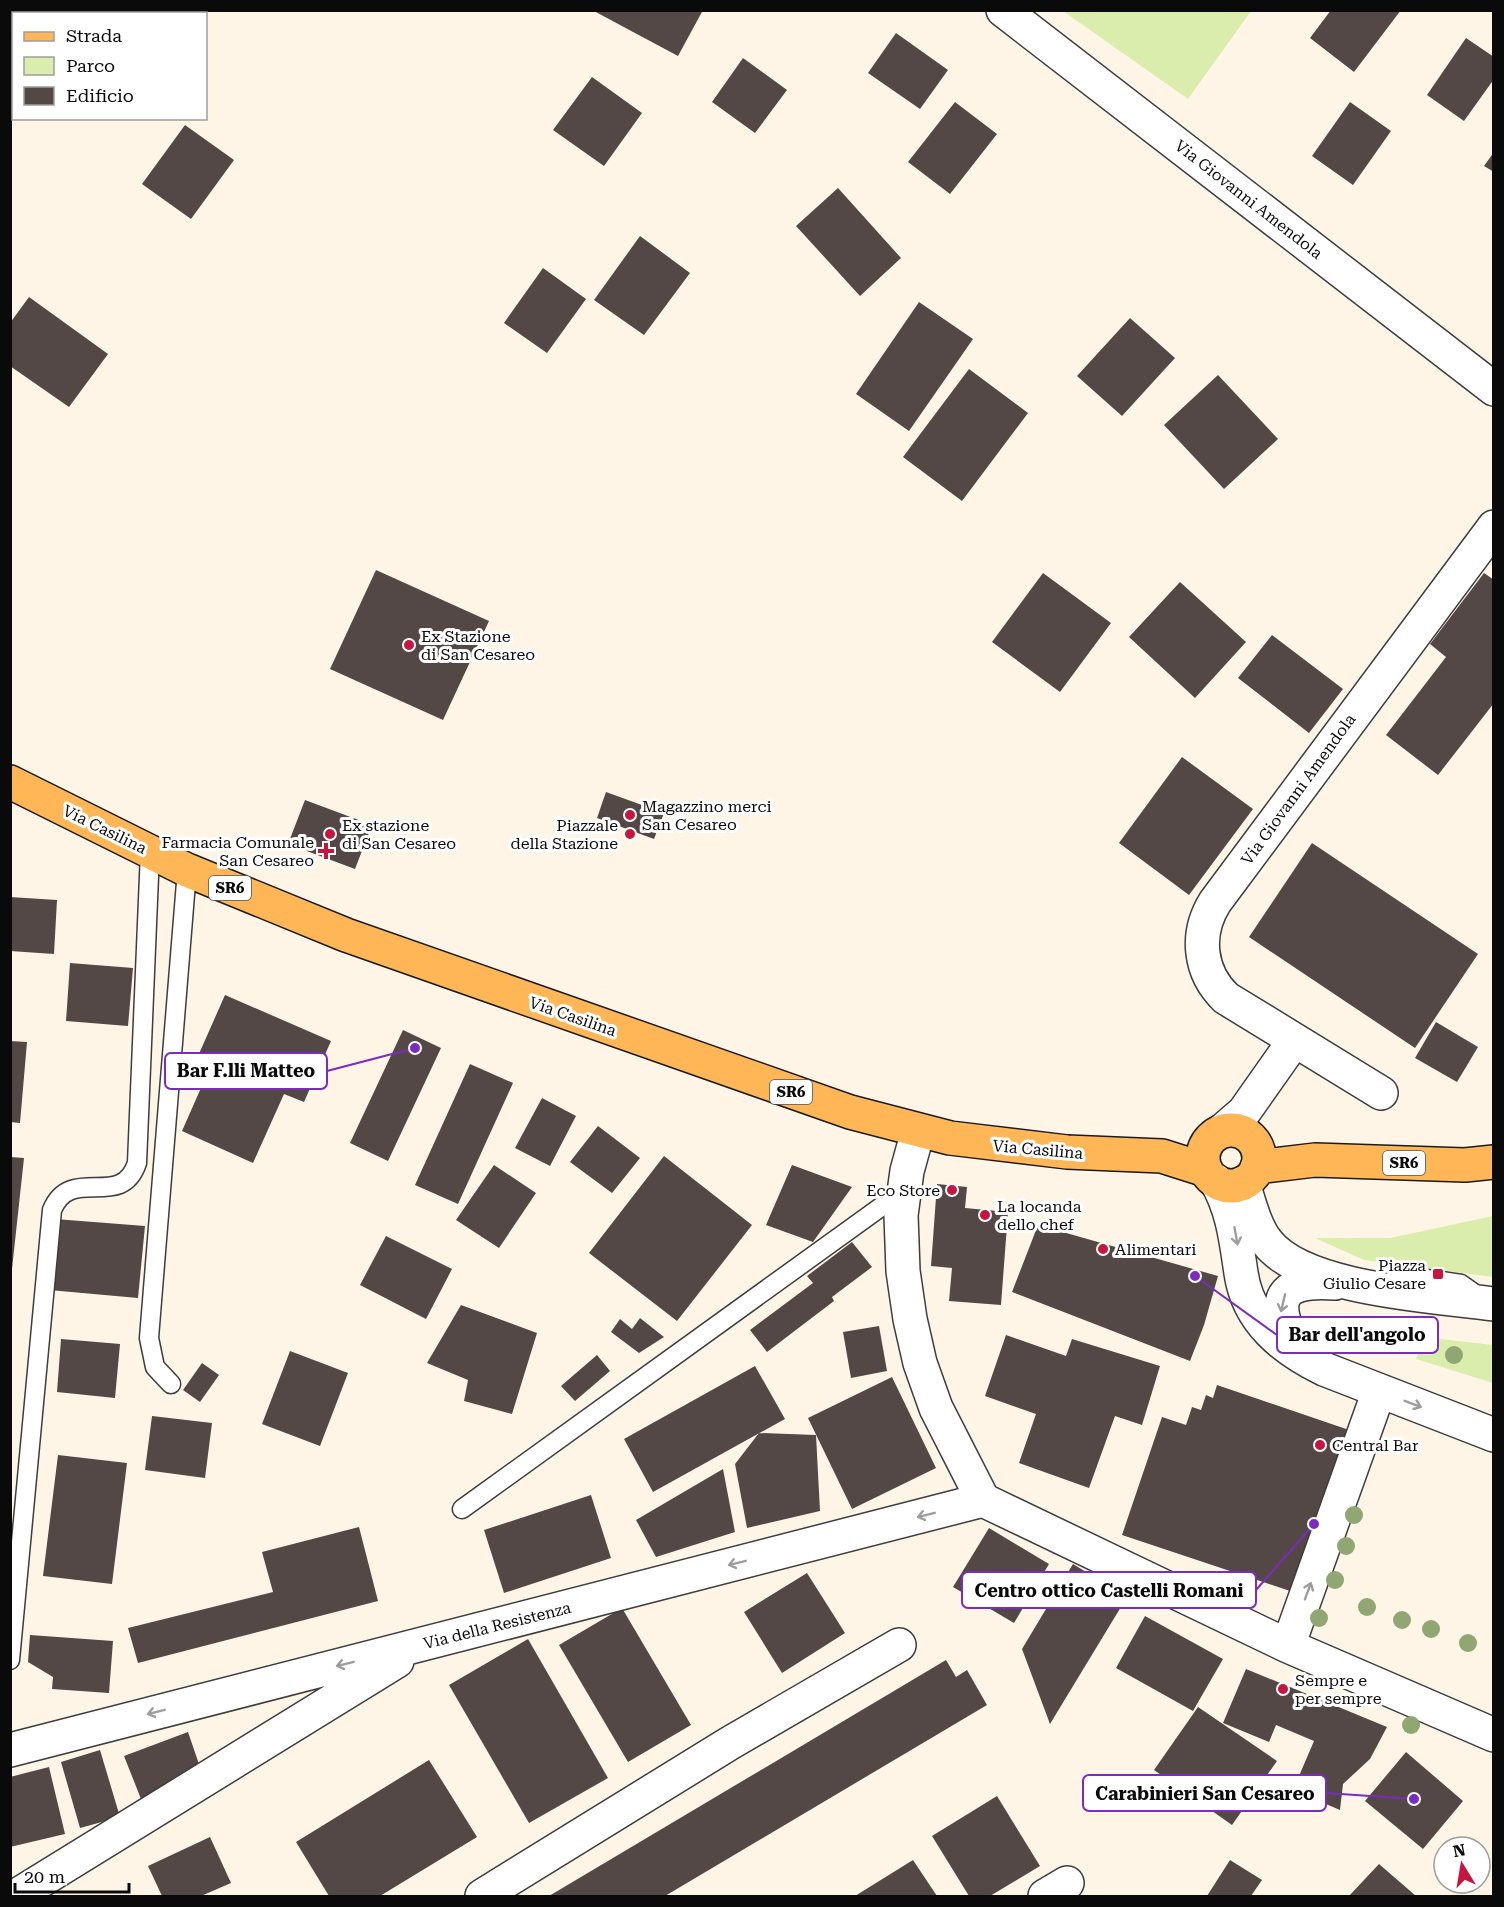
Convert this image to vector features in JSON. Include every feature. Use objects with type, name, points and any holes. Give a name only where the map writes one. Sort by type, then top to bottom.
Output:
[{"type":"main road","name":"Via Casilina","points":[[10,782],[187,870],[326,928],[850,1112],[918,1131],[1022,1148],[1162,1156],[1233,1152]]},
{"type":"main road","name":"SR6","points":[[1233,1152],[1315,1160],[1465,1165],[1494,1162]]},
{"type":"street","name":"Via Giovanni Amendola","points":[[1003,10],[1494,389]]},
{"type":"street","name":"Via Giovanni Amendola","points":[[1381,1093],[1220,993],[1204,961],[1201,947],[1203,924],[1215,902],[1305,779],[1494,527]]},
{"type":"street","points":[[1294,1041],[1233,1152],[1226,1199],[1233,1223],[1246,1296],[1261,1323],[1272,1336],[1301,1358],[1494,1435]]},
{"type":"street","points":[[918,1131],[903,1191],[903,1271],[914,1340],[936,1408],[982,1500],[1288,1646],[1494,1736]]},
{"type":"street","points":[[1233,1152],[1259,1227],[1275,1252],[1309,1270],[1372,1288]]},
{"type":"street","points":[[1301,1358],[1287,1333],[1280,1312],[1285,1293],[1295,1286],[1315,1282],[1494,1303]]},
{"type":"street","points":[[1288,1646],[1379,1391]]},
{"type":"street","name":"Via della Resistenza","points":[[10,1750],[982,1500]]},
{"type":"street","points":[[15,1896],[426,1643]]},
{"type":"street","points":[[482,1896],[730,1743],[899,1645]]},
{"type":"lane","points":[[10,1660],[52,1210],[61,1195],[68,1190],[122,1184],[130,1179],[137,1163],[150,852]]},
{"type":"lane","points":[[171,1384],[155,1367],[149,1338],[187,870]]},
{"type":"lane","points":[[462,1509],[903,1191]]},
{"type":"green space","points":[[11,10],[78,11],[12,12],[11,106]]},
{"type":"green space","points":[[1063,11],[1251,11],[1188,99]]},
{"type":"green space","points":[[1493,1216],[1493,1277],[1364,1260],[1315,1238],[1390,1238]]},
{"type":"green space","points":[[1423,1337],[1493,1345],[1493,1383],[1416,1359]]},
{"type":"building","points":[[592,10],[703,10],[678,56]]},
{"type":"building","points":[[1331,10],[1401,10],[1354,72],[1310,38]]},
{"type":"building","points":[[896,33],[948,70],[920,109],[868,73]]},
{"type":"building","points":[[1466,38],[1494,57],[1494,79],[1464,121],[1427,95]]},
{"type":"building","points":[[743,58],[787,90],[755,133],[712,102]]},
{"type":"building","points":[[592,77],[642,113],[604,166],[553,130]]},
{"type":"building","points":[[955,102],[997,134],[950,194],[908,162]]},
{"type":"building","points":[[1350,102],[1391,131],[1353,185],[1312,156]]},
{"type":"building","points":[[185,125],[234,160],[191,219],[142,184]]},
{"type":"building","points":[[1494,152],[1494,172],[1484,166]]},
{"type":"building","points":[[838,188],[901,258],[860,296],[796,226]]},
{"type":"building","points":[[640,236],[690,273],[644,335],[594,300]]},
{"type":"building","points":[[543,268],[586,299],[547,353],[504,323]]},
{"type":"building","points":[[29,297],[108,354],[69,407],[10,366],[10,323]]},
{"type":"building","points":[[919,302],[973,339],[909,431],[856,394]]},
{"type":"building","points":[[1130,318],[1175,358],[1122,416],[1077,376]]},
{"type":"building","points":[[969,369],[1028,413],[962,501],[903,457]]},
{"type":"building","points":[[1218,375],[1278,439],[1224,489],[1164,425]]},
{"type":"building","name":"Ex Stazione di San Cesareo","points":[[376,570],[489,621],[443,720],[330,669]]},
{"type":"building","points":[[1043,573],[1111,623],[1060,692],[992,642]]},
{"type":"building","points":[[1484,573],[1494,580],[1494,703],[1438,775],[1386,735],[1446,657],[1430,644]]},
{"type":"building","points":[[1180,582],[1246,642],[1195,698],[1129,637]]},
{"type":"building","points":[[1272,635],[1343,689],[1309,733],[1238,678]]},
{"type":"building","points":[[1182,757],[1253,809],[1189,895],[1119,843]]},
{"type":"building","name":"Magazzino merci San Cesareo","points":[[606,792],[664,813],[654,839],[597,818]]},
{"type":"building","name":"Ex stazione di San Cesareo","points":[[305,800],[372,825],[355,869],[288,844]]},
{"type":"building","points":[[1312,843],[1478,954],[1415,1048],[1249,937]]},
{"type":"building","points":[[10,897],[57,900],[54,954],[10,951]]},
{"type":"building","points":[[70,963],[133,968],[128,1026],[66,1021]]},
{"type":"building","points":[[225,995],[331,1041],[304,1102],[284,1094],[253,1163],[182,1131],[212,1063],[198,1056]]},
{"type":"building","points":[[1436,1022],[1478,1047],[1457,1082],[1415,1058]]},
{"type":"building","points":[[403,1030],[441,1048],[388,1161],[350,1143]]},
{"type":"building","points":[[10,1041],[27,1042],[20,1123],[10,1122]]},
{"type":"building","points":[[470,1064],[513,1083],[458,1204],[415,1185]]},
{"type":"building","points":[[542,1098],[576,1116],[550,1166],[515,1148]]},
{"type":"building","points":[[598,1126],[640,1158],[612,1193],[570,1162]]},
{"type":"building","points":[[664,1156],[752,1225],[677,1321],[589,1253]]},
{"type":"building","points":[[10,1157],[24,1158],[12,1269],[10,1268]]},
{"type":"building","points":[[494,1165],[536,1193],[499,1248],[456,1220]]},
{"type":"building","points":[[792,1165],[852,1187],[813,1242],[766,1225]]},
{"type":"building","points":[[937,1184],[967,1187],[965,1208],[1008,1212],[1001,1305],[949,1301],[952,1268],[931,1266]]},
{"type":"building","points":[[55,1219],[145,1226],[138,1298],[49,1290]]},
{"type":"building","points":[[1038,1225],[1218,1276],[1204,1325],[1190,1361],[1012,1292]]},
{"type":"building","points":[[386,1236],[452,1269],[426,1319],[360,1285]]},
{"type":"building","points":[[852,1242],[872,1267],[832,1297],[834,1301],[767,1352],[750,1330],[813,1283],[807,1276]]},
{"type":"building","points":[[461,1305],[537,1333],[512,1414],[464,1401],[468,1380],[427,1363]]},
{"type":"building","points":[[640,1318],[664,1337],[639,1353],[611,1332],[620,1319],[632,1329]]},
{"type":"building","points":[[879,1326],[887,1371],[851,1378],[843,1332]]},
{"type":"building","points":[[1006,1335],[1066,1356],[1072,1339],[1160,1366],[1142,1425],[1115,1416],[1089,1488],[1019,1463],[1036,1414],[985,1396]]},
{"type":"building","points":[[61,1339],[120,1344],[115,1398],[57,1392]]},
{"type":"building","points":[[290,1351],[348,1373],[320,1446],[262,1424]]},
{"type":"building","points":[[597,1355],[610,1371],[575,1401],[561,1386]]},
{"type":"building","points":[[202,1363],[219,1375],[200,1402],[183,1390]]},
{"type":"building","points":[[755,1366],[785,1419],[653,1492],[624,1439]]},
{"type":"building","points":[[892,1377],[936,1468],[852,1509],[808,1418]]},
{"type":"building","points":[[1217,1385],[1352,1431],[1296,1593],[1122,1535],[1162,1417],[1186,1425],[1192,1407],[1201,1410],[1206,1395],[1213,1398]]},
{"type":"building","points":[[152,1416],[212,1423],[205,1478],[145,1470]]},
{"type":"building","points":[[759,1433],[816,1435],[820,1511],[747,1528],[735,1464]]},
{"type":"building","points":[[58,1455],[127,1463],[112,1584],[43,1576]]},
{"type":"building","points":[[723,1469],[735,1532],[656,1557],[636,1520]]},
{"type":"building","points":[[591,1495],[611,1558],[504,1593],[484,1530]]},
{"type":"building","points":[[359,1527],[378,1601],[138,1663],[128,1628],[273,1592],[262,1552]]},
{"type":"building","points":[[989,1528],[1049,1564],[1014,1623],[953,1587]]},
{"type":"building","points":[[1073,1564],[1127,1597],[1050,1724],[1022,1649]]},
{"type":"building","points":[[807,1573],[845,1633],[782,1673],[744,1612]]},
{"type":"building","points":[[622,1608],[691,1725],[628,1762],[559,1645]]},
{"type":"building","points":[[1145,1616],[1223,1659],[1193,1711],[1116,1668]]},
{"type":"building","points":[[30,1635],[113,1641],[109,1693],[52,1689],[53,1677],[28,1662]]},
{"type":"building","points":[[528,1639],[608,1778],[529,1823],[449,1685]]},
{"type":"building","points":[[946,1660],[956,1677],[967,1670],[987,1705],[665,1896],[549,1896]]},
{"type":"building","points":[[1246,1669],[1387,1727],[1370,1759],[1343,1784],[1340,1810],[1293,1790],[1314,1741],[1276,1725],[1269,1742],[1223,1723]]},
{"type":"building","points":[[1198,1707],[1277,1761],[1232,1825],[1154,1770]]},
{"type":"building","points":[[188,1732],[201,1770],[141,1799],[124,1756]]},
{"type":"building","points":[[100,1750],[120,1817],[80,1828],[61,1762]]},
{"type":"building","points":[[1406,1752],[1463,1801],[1435,1835],[1432,1835],[1423,1849],[1365,1801]]},
{"type":"building","points":[[429,1760],[477,1837],[380,1896],[329,1896],[296,1842]]},
{"type":"building","points":[[49,1767],[65,1834],[10,1847],[10,1777]]},
{"type":"building","points":[[997,1796],[1040,1866],[990,1896],[969,1896],[932,1836]]},
{"type":"building","points":[[210,1837],[231,1883],[201,1896],[162,1896],[148,1866]]},
{"type":"building","points":[[913,1860],[937,1896],[855,1896]]},
{"type":"building","points":[[1230,1860],[1262,1880],[1251,1896],[1207,1896]]},
{"type":"building","points":[[1379,1864],[1416,1896],[1349,1896]]},
{"type":"place","name":"Ex Stazione di San Cesareo","points":[[409,645]]},
{"type":"place","name":"Magazzino merci San Cesareo","points":[[630,815]]},
{"type":"place","name":"Ex stazione di San Cesareo","points":[[330,834]]},
{"type":"place","name":"Piazzale della Stazione","points":[[630,834]]},
{"type":"place","name":"Farmacia Comunale San Cesareo","points":[[326,851]]},
{"type":"place","name":"Bar F.lli Matteo","points":[[415,1048]]},
{"type":"place","name":"Eco Store","points":[[952,1190]]},
{"type":"place","name":"La locanda dello chef","points":[[985,1215]]},
{"type":"place","name":"Alimentari","points":[[1103,1249]]},
{"type":"place","name":"Piazza Giulio Cesare","points":[[1438,1274]]},
{"type":"place","name":"Bar dell'angolo","points":[[1195,1276]]},
{"type":"place","name":"Central Bar","points":[[1320,1445]]},
{"type":"place","name":"Centro ottico Castelli Romani","points":[[1314,1524]]},
{"type":"place","name":"Sempre e per sempre","points":[[1283,1689]]},
{"type":"place","name":"Carabinieri San Cesareo","points":[[1414,1799]]}]
